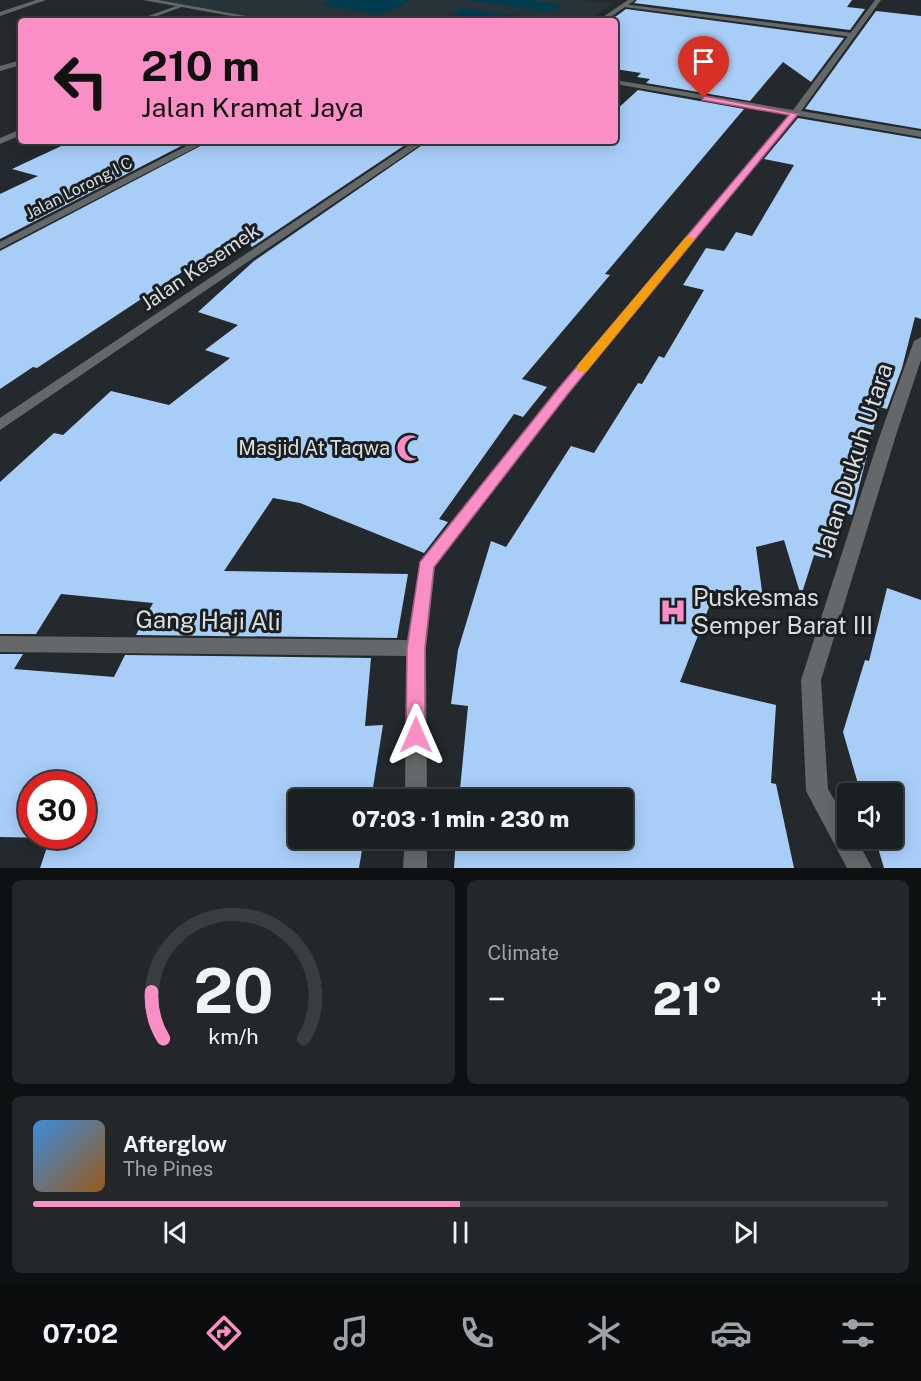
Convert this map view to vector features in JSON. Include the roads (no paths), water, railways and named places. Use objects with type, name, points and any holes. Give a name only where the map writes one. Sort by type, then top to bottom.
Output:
[{"type":"street","points":[[0,14],[44,0]]},
{"type":"street","points":[[146,0],[254,18]]},
{"type":"street","points":[[605,18],[632,0]]},
{"type":"street","points":[[416,789],[416,648],[426,566],[570,383],[794,114],[878,0]]},
{"type":"street","points":[[625,5],[852,35]]},
{"type":"street","points":[[146,18],[181,6]]},
{"type":"street","points":[[0,69],[18,63]]},
{"type":"street","points":[[618,83],[921,134]]},
{"type":"street","points":[[0,141],[18,133]]},
{"type":"street","name":"Jalan Lorong I C","points":[[0,246],[197,144]]},
{"type":"street","name":"Jalan Kesemek","points":[[0,424],[417,144]]},
{"type":"street","name":"Jalan Dukuh Utara","points":[[860,868],[817,791],[811,680],[888,435],[921,341]]},
{"type":"street","name":"Gang Haji Ali","points":[[0,644],[416,648]]},
{"type":"street","points":[[416,849],[416,868]]},
{"type":"place","name":"Masjid At Taqwa","points":[[410,448]]},
{"type":"place","name":"Puskesmas Semper Barat III","points":[[673,611]]}]
